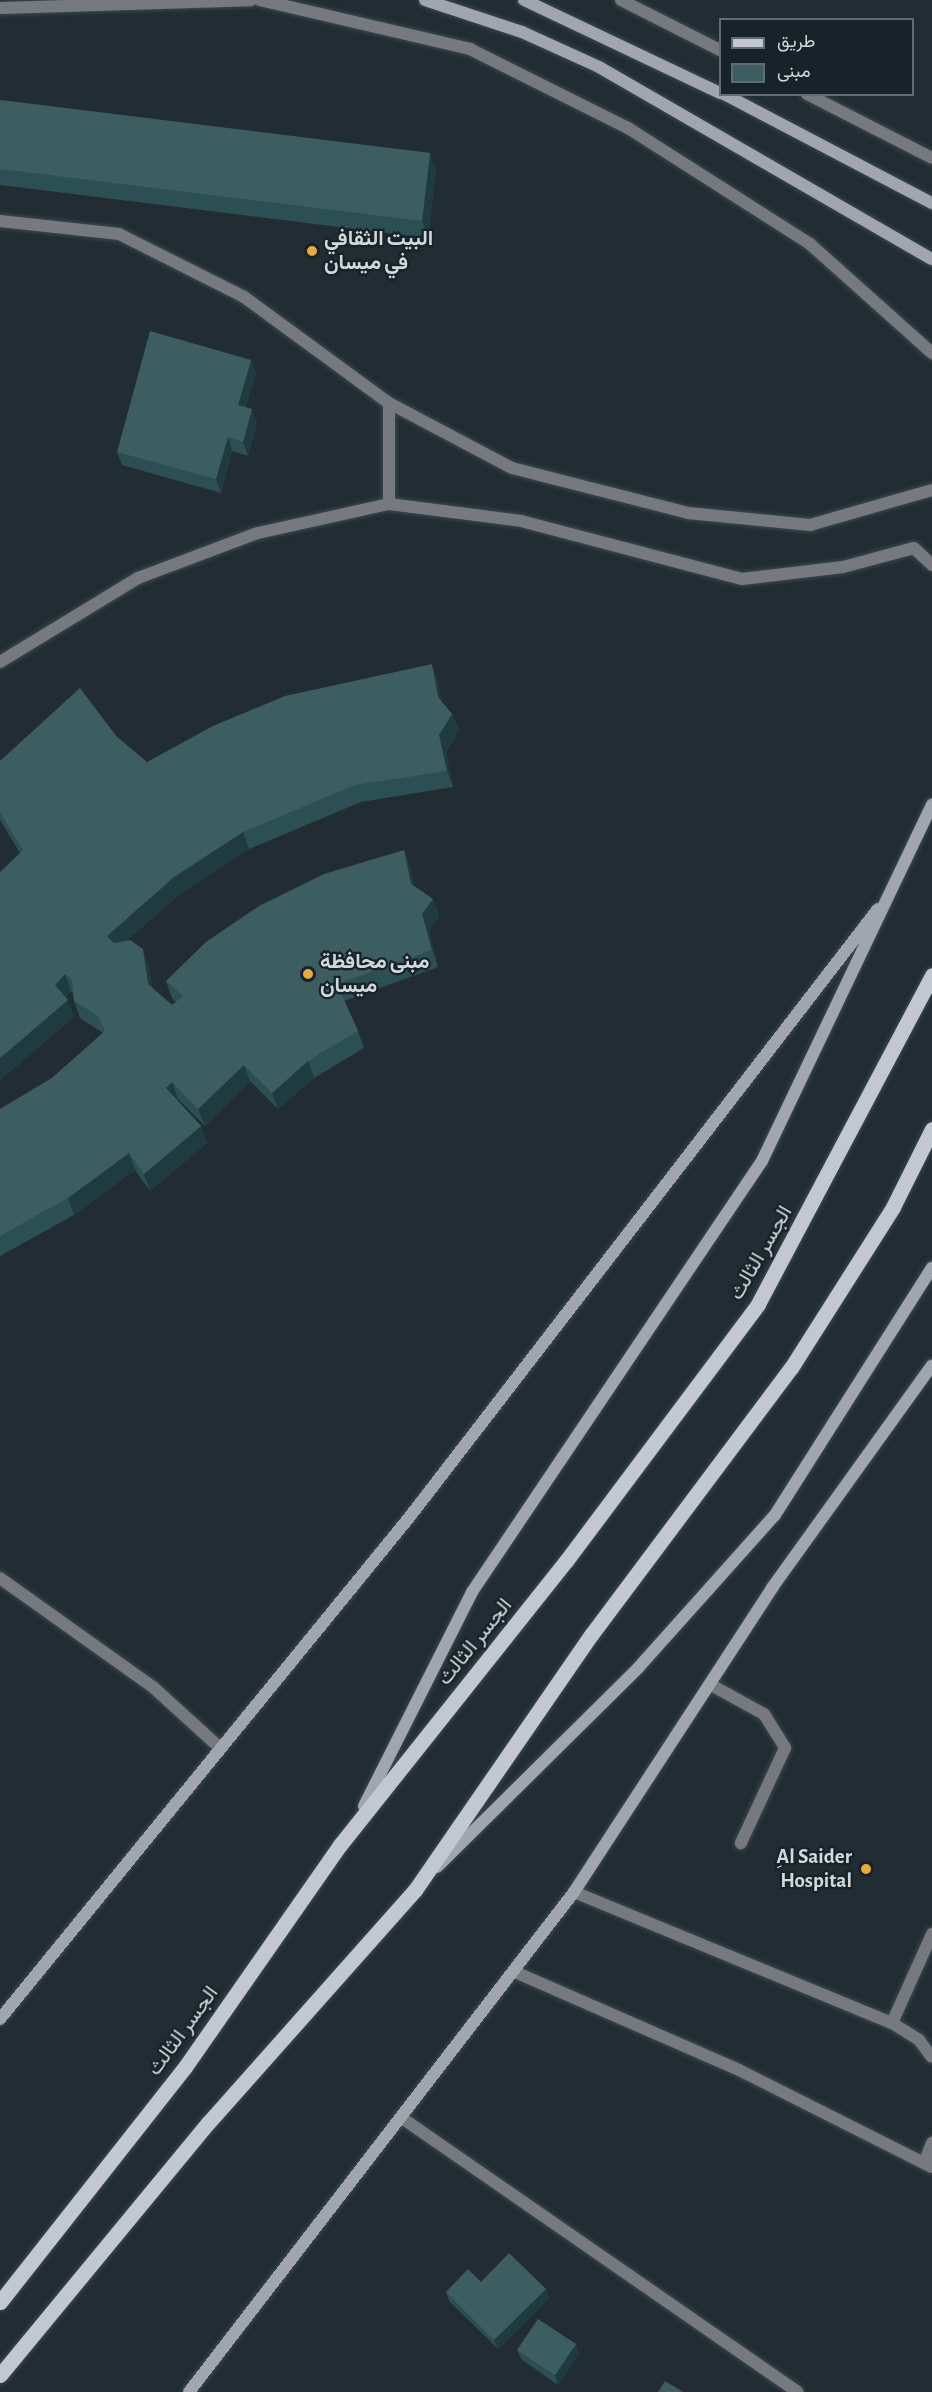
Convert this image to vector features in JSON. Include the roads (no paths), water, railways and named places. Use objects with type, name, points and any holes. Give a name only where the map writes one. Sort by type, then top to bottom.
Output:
[{"type":"main road","name":"الجسر الثالث","points":[[0,2302],[185,2067],[340,1845],[566,1562],[758,1304],[832,1174],[932,975]]},
{"type":"main road","points":[[0,2375],[208,2123],[415,1890],[591,1635],[791,1368],[893,1207],[932,1129]]},
{"type":"street","points":[[0,8],[251,0]]},
{"type":"street","points":[[261,0],[470,49],[628,128],[810,244],[932,353]]},
{"type":"street","points":[[425,0],[522,32],[599,67],[932,259]]},
{"type":"street","points":[[524,0],[719,93]]},
{"type":"street","points":[[621,0],[719,49]]},
{"type":"street","points":[[726,96],[932,203]]},
{"type":"street","points":[[811,96],[932,158]]},
{"type":"street","points":[[0,221],[119,234],[244,297],[389,403],[512,468],[688,513],[810,525],[932,490]]},
{"type":"street","points":[[389,403],[389,504]]},
{"type":"street","points":[[0,662],[138,578],[258,533],[389,504],[521,521],[742,579],[843,567],[914,548],[932,565]]},
{"type":"street","points":[[340,1845],[382,1776],[472,1592],[738,1197],[807,1076],[878,909],[932,805]]},
{"type":"street","points":[[0,2019],[408,1519],[878,909]]},
{"type":"street","points":[[415,1890],[638,1668],[775,1515],[932,1268]]},
{"type":"street","points":[[189,2392],[516,1972],[574,1892],[713,1686],[772,1588],[932,1365]]},
{"type":"street","points":[[0,1578],[153,1688],[220,1748]]},
{"type":"street","points":[[713,1686],[764,1714],[786,1748],[741,1843]]},
{"type":"street","points":[[574,1892],[892,2023],[919,2040],[932,2057]]},
{"type":"street","points":[[892,2023],[932,1934]]},
{"type":"street","points":[[516,1972],[739,2070],[928,2165],[932,2143]]},
{"type":"street","points":[[402,2118],[797,2392]]},
{"type":"place","name":"البيت الثقافي في ميسان","points":[[312,251]]},
{"type":"place","name":"مبنى محافظة ميسان","points":[[308,974]]},
{"type":"place","name":"ِAl Saider Hospital","points":[[866,1869]]}]
